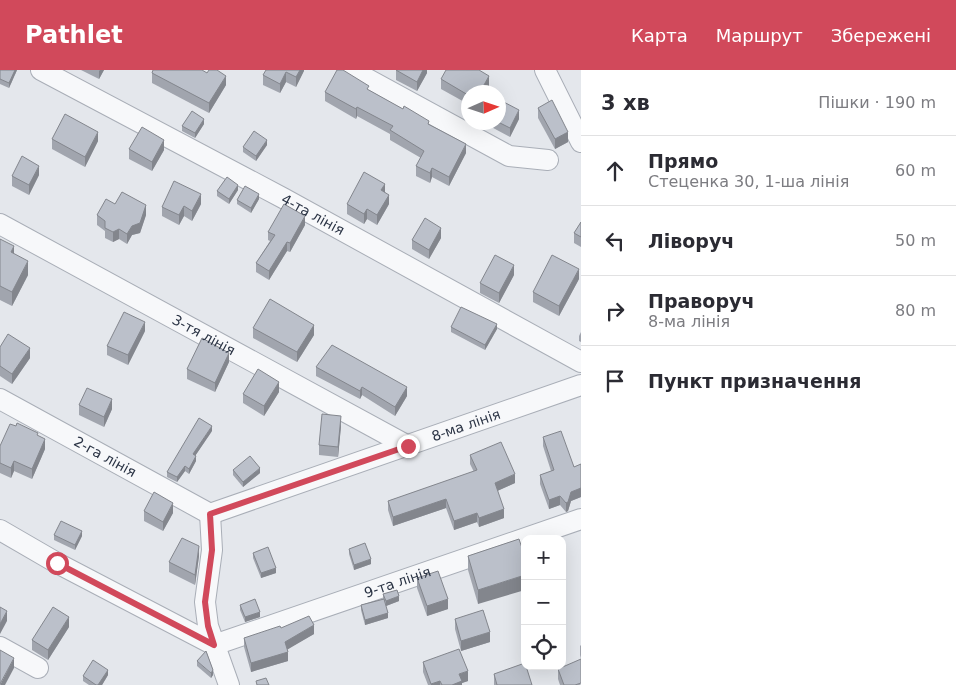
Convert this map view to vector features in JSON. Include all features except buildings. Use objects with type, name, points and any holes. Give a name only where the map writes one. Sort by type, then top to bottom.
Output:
[{"type":"street","name":"4-та лінія","points":[[41,70],[283,198],[581,362]]},
{"type":"street","points":[[351,70],[509,156],[548,160]]},
{"type":"street","points":[[545,70],[581,142]]},
{"type":"street","name":"3-тя лінія","points":[[0,224],[408,446]]},
{"type":"street","name":"8-ма лінія","points":[[210,514],[581,385]]},
{"type":"street","name":"2-га лінія","points":[[0,399],[210,514]]},
{"type":"street","points":[[210,514],[212,550],[205,602],[208,626],[229,685]]},
{"type":"street","name":"9-та лінія","points":[[214,645],[581,519]]},
{"type":"street","points":[[0,530],[57,563],[214,645]]},
{"type":"street","points":[[0,647],[38,668]]},
{"type":"route","points":[[57,563],[214,645],[208,626],[205,602],[212,550],[210,514],[408,446]]}]
